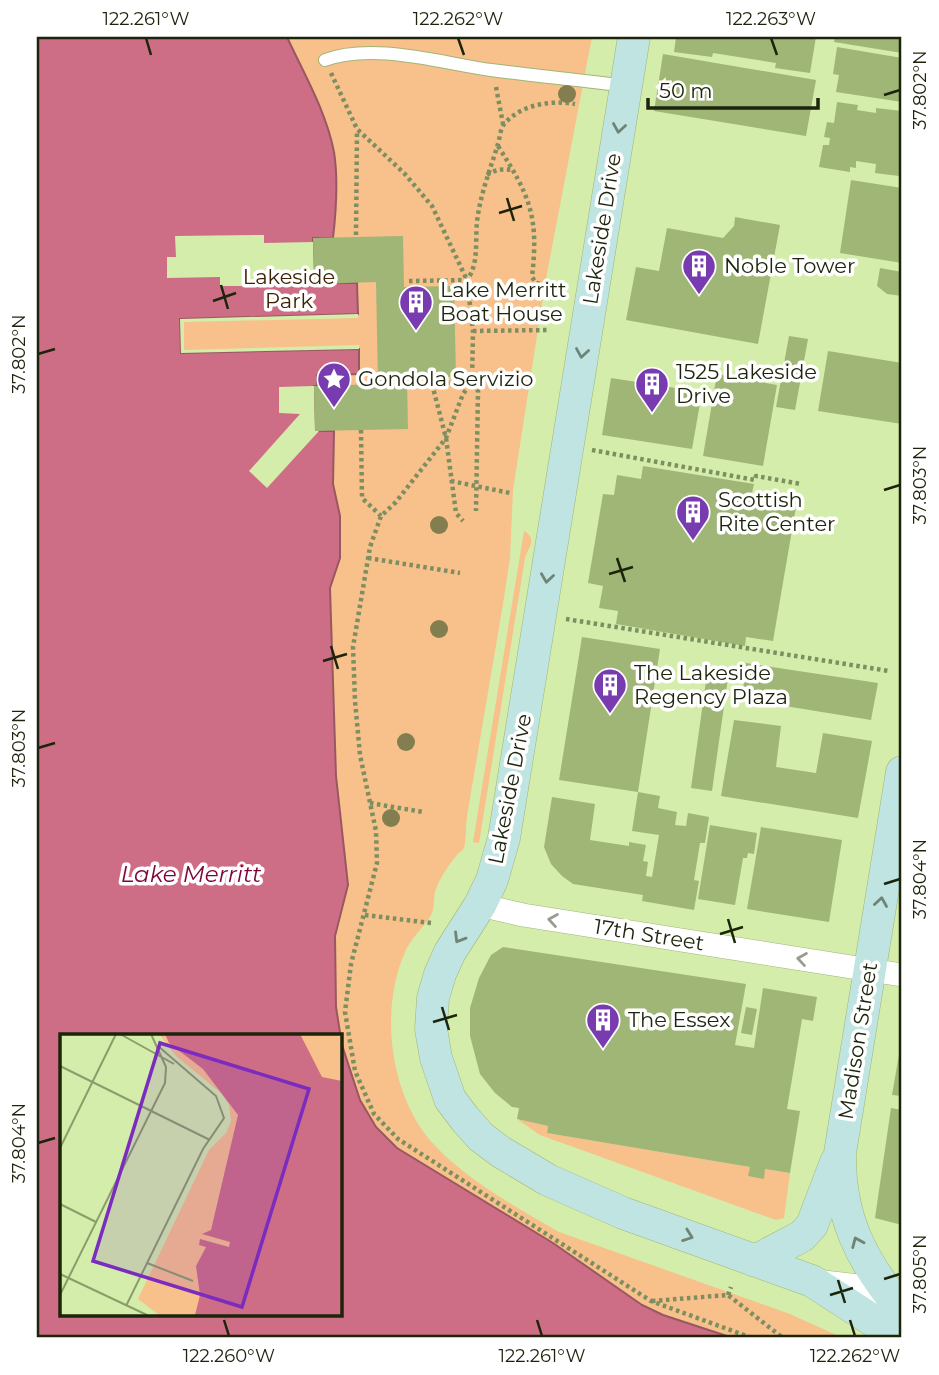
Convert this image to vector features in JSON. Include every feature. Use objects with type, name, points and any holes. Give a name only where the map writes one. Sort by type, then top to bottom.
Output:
[{"type":"street","name":"Lakeside Drive","points":[[634,37],[504,838],[495,871],[480,905],[440,974],[433,998],[431,1029],[436,1058],[450,1098],[481,1137],[501,1152],[574,1193],[812,1281],[900,1338]]},
{"type":"street","name":"Madison Street","points":[[899,1304],[858,1248],[845,1210],[839,1172],[902,772]]},
{"type":"street","name":"17th Street","points":[[480,905],[523,915],[902,975]]},
{"type":"street","points":[[755,1261],[802,1236],[812,1225],[840,1153]]},
{"type":"street","points":[[812,1281],[859,1286],[899,1304]]},
{"type":"lane","points":[[325,60],[350,53],[387,54],[626,86]]},
{"type":"path","points":[[325,60],[357,129],[404,173],[432,206],[467,280],[473,331],[472,382],[478,391],[476,511]]},
{"type":"path","points":[[467,280],[474,270],[477,220],[486,176],[503,124],[493,70]]},
{"type":"path","points":[[503,124],[524,110],[541,104],[575,104]]},
{"type":"path","points":[[356,235],[357,129]]},
{"type":"path","points":[[498,145],[522,184],[536,235],[532,277],[536,283],[542,284]]},
{"type":"path","points":[[486,176],[502,169],[513,170]]},
{"type":"path","points":[[409,281],[467,280]]},
{"type":"path","points":[[473,331],[550,330]]},
{"type":"path","points":[[411,384],[472,382]]},
{"type":"path","points":[[472,382],[463,394],[446,438],[396,502],[381,516],[368,558],[353,647],[360,755],[376,831],[377,863],[351,964],[345,1012],[355,1071],[374,1114],[398,1139],[651,1301],[752,1338]]},
{"type":"path","points":[[432,384],[446,438],[456,513],[463,521]]},
{"type":"path","points":[[361,430],[362,498],[381,516]]},
{"type":"path","points":[[591,450],[755,480],[756,476],[801,484]]},
{"type":"path","points":[[451,481],[510,492]]},
{"type":"path","points":[[368,558],[460,573]]},
{"type":"path","points":[[566,618],[889,671]]},
{"type":"path","points":[[370,803],[423,812]]},
{"type":"path","points":[[365,915],[431,923]]},
{"type":"path","points":[[728,1295],[731,1287]]},
{"type":"path","points":[[651,1301],[728,1295],[783,1338]]},
{"type":"green space","name":"Lake Merritt","points":[[37,37],[592,37],[545,284],[513,490],[510,558],[467,816],[465,846],[441,878],[435,892],[432,914],[407,947],[397,974],[391,1023],[397,1073],[415,1119],[429,1139],[456,1166],[525,1213],[559,1232],[790,1314],[843,1338],[37,1338]]},
{"type":"green space","points":[[524,531],[530,537],[531,544],[525,558],[479,843],[473,842]]},
{"type":"green space","points":[[517,1119],[548,1126],[547,1133],[750,1167],[749,1176],[763,1178],[765,1169],[790,1173],[784,1218],[776,1220],[540,1135]]},
{"type":"water","name":"Lake Merritt","points":[[37,37],[287,37],[320,107],[334,152],[336,195],[333,238],[313,238],[314,283],[357,283],[358,314],[180,319],[181,353],[359,349],[359,374],[317,375],[317,386],[314,386],[315,431],[334,431],[333,484],[340,516],[340,558],[330,588],[336,776],[348,885],[335,936],[336,1007],[340,1034],[60,1034],[60,1316],[341,1316],[341,1039],[360,1100],[376,1127],[397,1148],[553,1243],[642,1305],[663,1315],[733,1338],[37,1338]]},
{"type":"pier","points":[[264,235],[264,243],[313,242],[314,274],[265,275],[265,286],[220,286],[220,277],[167,278],[167,257],[176,257],[175,236]]},
{"type":"pier","points":[[358,314],[358,318],[184,322],[184,350],[359,345],[359,349],[181,353],[180,319]]},
{"type":"pier","points":[[314,386],[315,430],[319,431],[267,488],[249,471],[300,414],[279,413],[279,387]]},
{"type":"building","points":[[676,37],[816,37],[810,73],[775,68],[776,63],[713,53],[712,57],[674,52]]},
{"type":"building","points":[[835,37],[902,37],[902,53],[834,42]]},
{"type":"building","points":[[837,47],[902,58],[902,102],[836,92],[839,75],[833,74]]},
{"type":"building","points":[[663,54],[816,80],[806,136],[654,111]]},
{"type":"building","points":[[837,102],[858,105],[857,110],[876,113],[876,108],[902,111],[902,171],[899,176],[875,173],[876,164],[856,161],[856,168],[850,167],[850,172],[819,167],[823,145],[829,145],[830,138],[824,137],[827,122],[834,123]]},
{"type":"building","points":[[851,180],[902,188],[902,263],[840,253]]},
{"type":"building","name":"Noble Tower","points":[[735,217],[780,225],[758,344],[626,320],[636,267],[659,271],[667,228],[723,238],[734,226]]},
{"type":"building","name":"Lake Merritt Boat House","points":[[403,236],[404,287],[454,286],[456,377],[407,378],[408,429],[315,431],[314,386],[378,384],[376,282],[314,284],[313,238]]},
{"type":"building","points":[[880,268],[902,272],[902,296],[887,294],[877,286]]},
{"type":"building","points":[[789,336],[808,339],[795,410],[776,407]]},
{"type":"building","points":[[828,351],[902,363],[902,424],[818,411]]},
{"type":"building","points":[[717,374],[777,385],[763,466],[703,456]]},
{"type":"building","name":"1525 Lakeside Drive","points":[[611,378],[702,392],[692,449],[602,435]]},
{"type":"building","name":"Scottish Rite Center","points":[[643,466],[754,484],[752,493],[797,501],[773,641],[746,637],[745,646],[616,624],[618,611],[599,608],[603,586],[588,583],[603,494],[614,495],[617,475],[641,479]]},
{"type":"building","name":"The Lakeside Regency Plaza","points":[[582,637],[660,649],[638,792],[559,780]]},
{"type":"building","points":[[746,663],[878,683],[871,720],[742,699]]},
{"type":"building","points":[[720,670],[729,671],[712,791],[691,788],[707,674],[719,676]]},
{"type":"building","points":[[734,720],[781,726],[776,767],[816,773],[823,733],[872,741],[858,818],[721,796]]},
{"type":"building","points":[[638,792],[660,796],[658,808],[677,812],[675,825],[686,826],[688,813],[709,817],[705,843],[700,843],[694,880],[699,881],[694,910],[642,901],[643,895],[573,884],[551,864],[544,847],[552,797],[595,804],[590,840],[629,846],[629,842],[646,845],[643,861],[648,862],[646,876],[652,877],[659,835],[632,831]]},
{"type":"building","points":[[710,825],[757,833],[754,854],[748,853],[747,858],[743,858],[735,905],[698,899]]},
{"type":"building","points":[[761,827],[842,840],[829,922],[747,909]]},
{"type":"building","name":"The Essex","points":[[503,947],[746,984],[735,1045],[754,1048],[763,988],[817,997],[813,1021],[802,1019],[787,1109],[800,1111],[790,1173],[765,1169],[764,1179],[748,1176],[750,1167],[547,1133],[548,1126],[517,1119],[519,1108],[512,1107],[495,1093],[480,1074],[470,1036],[470,1008],[479,978],[491,955]]},
{"type":"building","points":[[746,1007],[757,1009],[752,1035],[741,1033]]},
{"type":"building","points":[[902,1043],[902,1096],[892,1095]]},
{"type":"building","points":[[891,1108],[902,1110],[902,1225],[875,1218]]},
{"type":"place","name":"Noble Tower","points":[[699,296]]},
{"type":"place","name":"Lake Merritt Boat House","points":[[416,332]]},
{"type":"place","name":"Gondola Servizio","points":[[334,409]]},
{"type":"place","name":"1525 Lakeside Drive","points":[[652,414]]},
{"type":"place","name":"Scottish Rite Center","points":[[693,542]]},
{"type":"place","name":"The Lakeside Regency Plaza","points":[[610,715]]},
{"type":"place","name":"The Essex","points":[[603,1050]]},
{"type":"park label","name":"Lakeside Park","points":[[289,289]]}]
